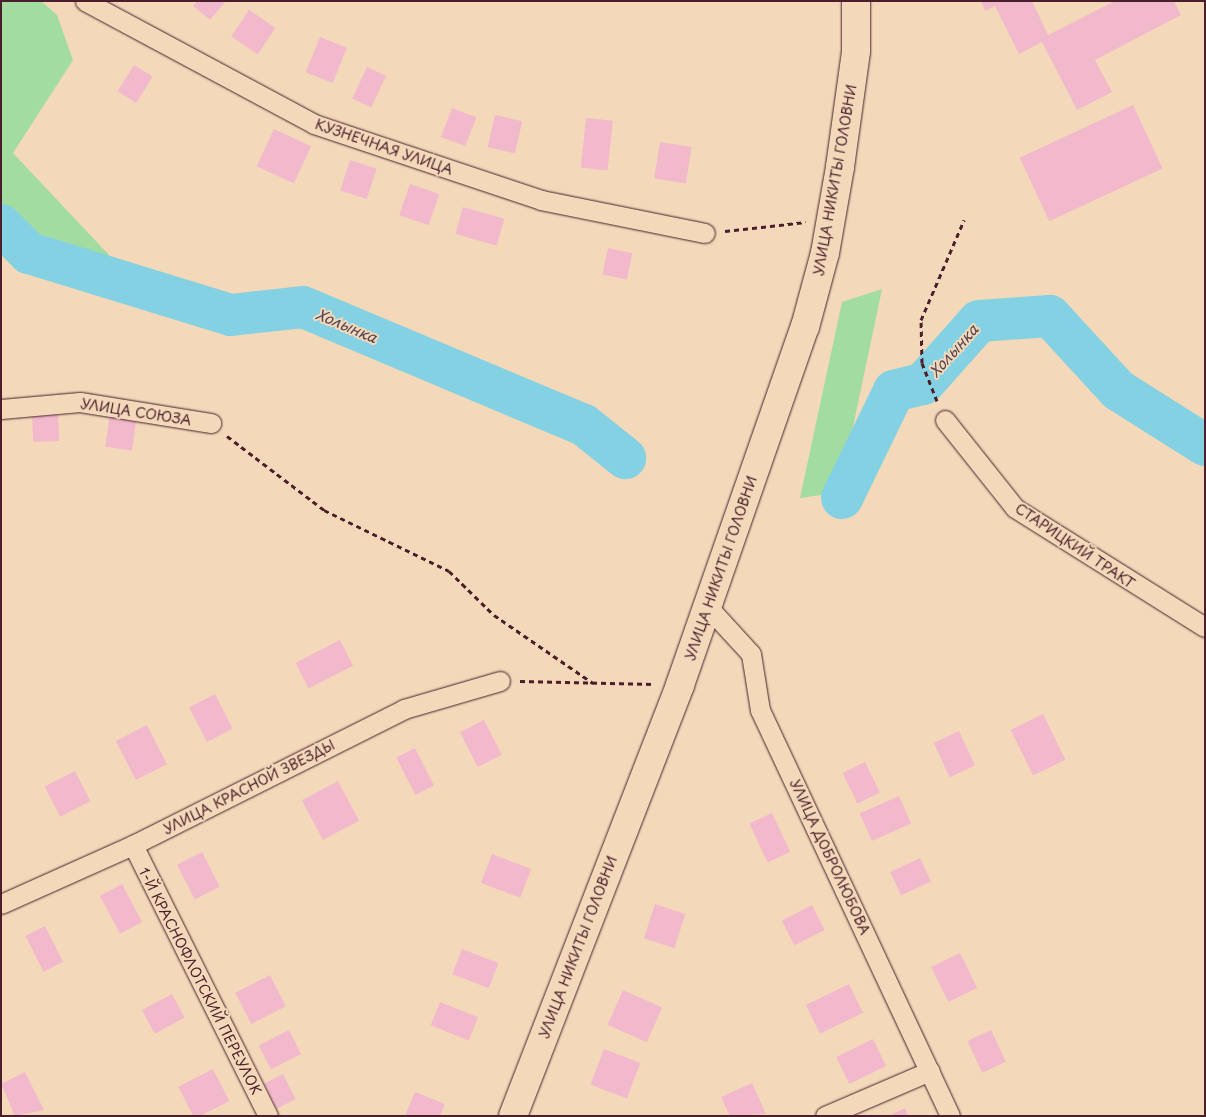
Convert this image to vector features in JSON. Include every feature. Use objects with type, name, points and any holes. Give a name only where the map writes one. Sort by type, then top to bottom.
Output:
[{"type":"main road","name":"УЛИЦА НИКИТЫ ГОЛОВНИ","points":[[513,1116],[680,685],[805,327],[831,219],[856,51],[856,1]]},
{"type":"street","name":"КУЗНЕЧНАЯ УЛИЦА","points":[[85,1],[314,124],[541,200],[705,233]]},
{"type":"street","name":"УЛИЦА СОЮЗА","points":[[1,409],[80,402],[211,423]]},
{"type":"street","name":"СТАРИЦКИЙ ТРАКТ","points":[[945,420],[1015,508],[1205,627]]},
{"type":"street","name":"УЛИЦА ДОБРОЛЮБОВА","points":[[707,606],[751,654],[760,710],[950,1116]]},
{"type":"street","name":"УЛИЦА КРАСНОЙ ЗВЕЗДЫ","points":[[1,904],[133,845],[404,709],[500,681]]},
{"type":"street","name":"1-Й КРАСНОФЛОТСКИЙ ПЕРЕУЛОК","points":[[133,845],[268,1116]]},
{"type":"street","points":[[825,1116],[930,1071]]},
{"type":"path","points":[[705,233],[831,219]]},
{"type":"path","points":[[933,389],[922,363],[920,320],[964,220]]},
{"type":"path","points":[[211,423],[324,510],[449,571],[494,615],[593,682]]},
{"type":"path","points":[[500,681],[680,685]]},
{"type":"green space","points":[[1,1],[41,1],[57,15],[73,60],[13,153],[110,256],[1,237]]},
{"type":"green space","points":[[882,289],[845,465],[828,494],[800,498],[842,302]]},
{"type":"building","points":[[197,1],[226,1],[210,20],[193,6]]},
{"type":"building","points":[[981,1],[1032,1],[1048,35],[1115,1],[1174,1],[1181,15],[1095,60],[1112,92],[1077,110],[1042,42],[1019,54],[995,6],[985,11]]},
{"type":"building","points":[[249,10],[276,28],[258,54],[231,37]]},
{"type":"building","points":[[320,37],[347,48],[333,83],[306,72]]},
{"type":"building","points":[[134,65],[153,77],[136,103],[118,91]]},
{"type":"building","points":[[367,67],[386,76],[371,108],[352,99]]},
{"type":"building","points":[[1133,105],[1163,168],[1049,221],[1020,158]]},
{"type":"building","points":[[452,108],[476,117],[465,146],[441,137]]},
{"type":"building","points":[[495,115],[522,121],[515,153],[488,147]]},
{"type":"building","points":[[586,118],[613,121],[608,171],[581,168]]},
{"type":"building","points":[[274,129],[311,146],[294,183],[257,166]]},
{"type":"building","points":[[660,142],[692,147],[686,184],[654,179]]},
{"type":"building","points":[[350,160],[377,169],[367,199],[340,190]]},
{"type":"building","points":[[410,184],[439,194],[429,225],[399,215]]},
{"type":"building","points":[[463,207],[504,219],[497,246],[455,234]]},
{"type":"building","points":[[608,248],[632,253],[627,280],[602,274]]},
{"type":"building","points":[[58,410],[59,441],[33,442],[32,411]]},
{"type":"building","points":[[110,413],[137,417],[132,450],[105,447]]},
{"type":"building","points":[[340,640],[353,666],[309,689],[295,663]]},
{"type":"building","points":[[215,694],[233,729],[207,742],[189,707]]},
{"type":"building","points":[[1043,714],[1065,760],[1033,776],[1011,730]]},
{"type":"building","points":[[484,720],[502,755],[478,767],[460,732]]},
{"type":"building","points":[[147,725],[167,764],[136,780],[116,741]]},
{"type":"building","points":[[959,731],[975,765],[950,777],[934,743]]},
{"type":"building","points":[[415,748],[434,785],[415,795],[396,758]]},
{"type":"building","points":[[865,762],[880,793],[857,804],[843,773]]},
{"type":"building","points":[[75,771],[90,801],[60,817],[45,786]]},
{"type":"building","points":[[338,781],[359,821],[323,840],[302,800]]},
{"type":"building","points":[[899,796],[911,823],[872,841],[860,813]]},
{"type":"building","points":[[772,813],[790,852],[768,863],[749,824]]},
{"type":"building","points":[[202,852],[220,887],[195,899],[177,865]]},
{"type":"building","points":[[492,854],[531,869],[520,898],[481,883]]},
{"type":"building","points":[[920,858],[931,882],[901,896],[890,872]]},
{"type":"building","points":[[122,884],[142,922],[120,934],[100,896]]},
{"type":"building","points":[[655,904],[685,914],[674,948],[644,938]]},
{"type":"building","points":[[812,905],[825,930],[794,945],[782,920]]},
{"type":"building","points":[[45,926],[63,962],[44,972],[25,936]]},
{"type":"building","points":[[462,949],[498,963],[489,988],[452,974]]},
{"type":"building","points":[[960,953],[977,988],[948,1002],[931,967]]},
{"type":"building","points":[[270,975],[286,1006],[251,1024],[235,993]]},
{"type":"building","points":[[849,984],[863,1013],[820,1034],[806,1005]]},
{"type":"building","points":[[623,990],[662,1007],[647,1042],[608,1025]]},
{"type":"building","points":[[172,994],[185,1018],[155,1034],[142,1010]]},
{"type":"building","points":[[440,1002],[478,1017],[469,1041],[431,1025]]},
{"type":"building","points":[[289,1030],[301,1054],[271,1069],[259,1045]]},
{"type":"building","points":[[991,1030],[1006,1062],[982,1073],[967,1041]]},
{"type":"building","points":[[873,1039],[886,1066],[849,1084],[836,1057]]},
{"type":"building","points":[[604,1049],[640,1063],[627,1098],[590,1084]]},
{"type":"building","points":[[213,1069],[229,1101],[200,1116],[193,1116],[178,1087]]},
{"type":"building","points":[[25,1072],[44,1110],[15,1116],[1,1084]]},
{"type":"building","points":[[283,1074],[296,1099],[277,1108],[264,1084]]},
{"type":"building","points":[[752,1083],[766,1114],[730,1116],[721,1097]]},
{"type":"building","points":[[415,1092],[445,1104],[440,1116],[405,1116]]},
{"type":"building","points":[[905,1108],[908,1116],[889,1116]]},
{"type":"waterway","name":"Холынка","points":[[1,225],[29,253],[231,315],[303,307],[584,425],[625,458]]},
{"type":"waterway","name":"Холынка","points":[[842,498],[894,391],[923,384],[979,321],[1050,316],[1118,390],[1205,445]]}]
